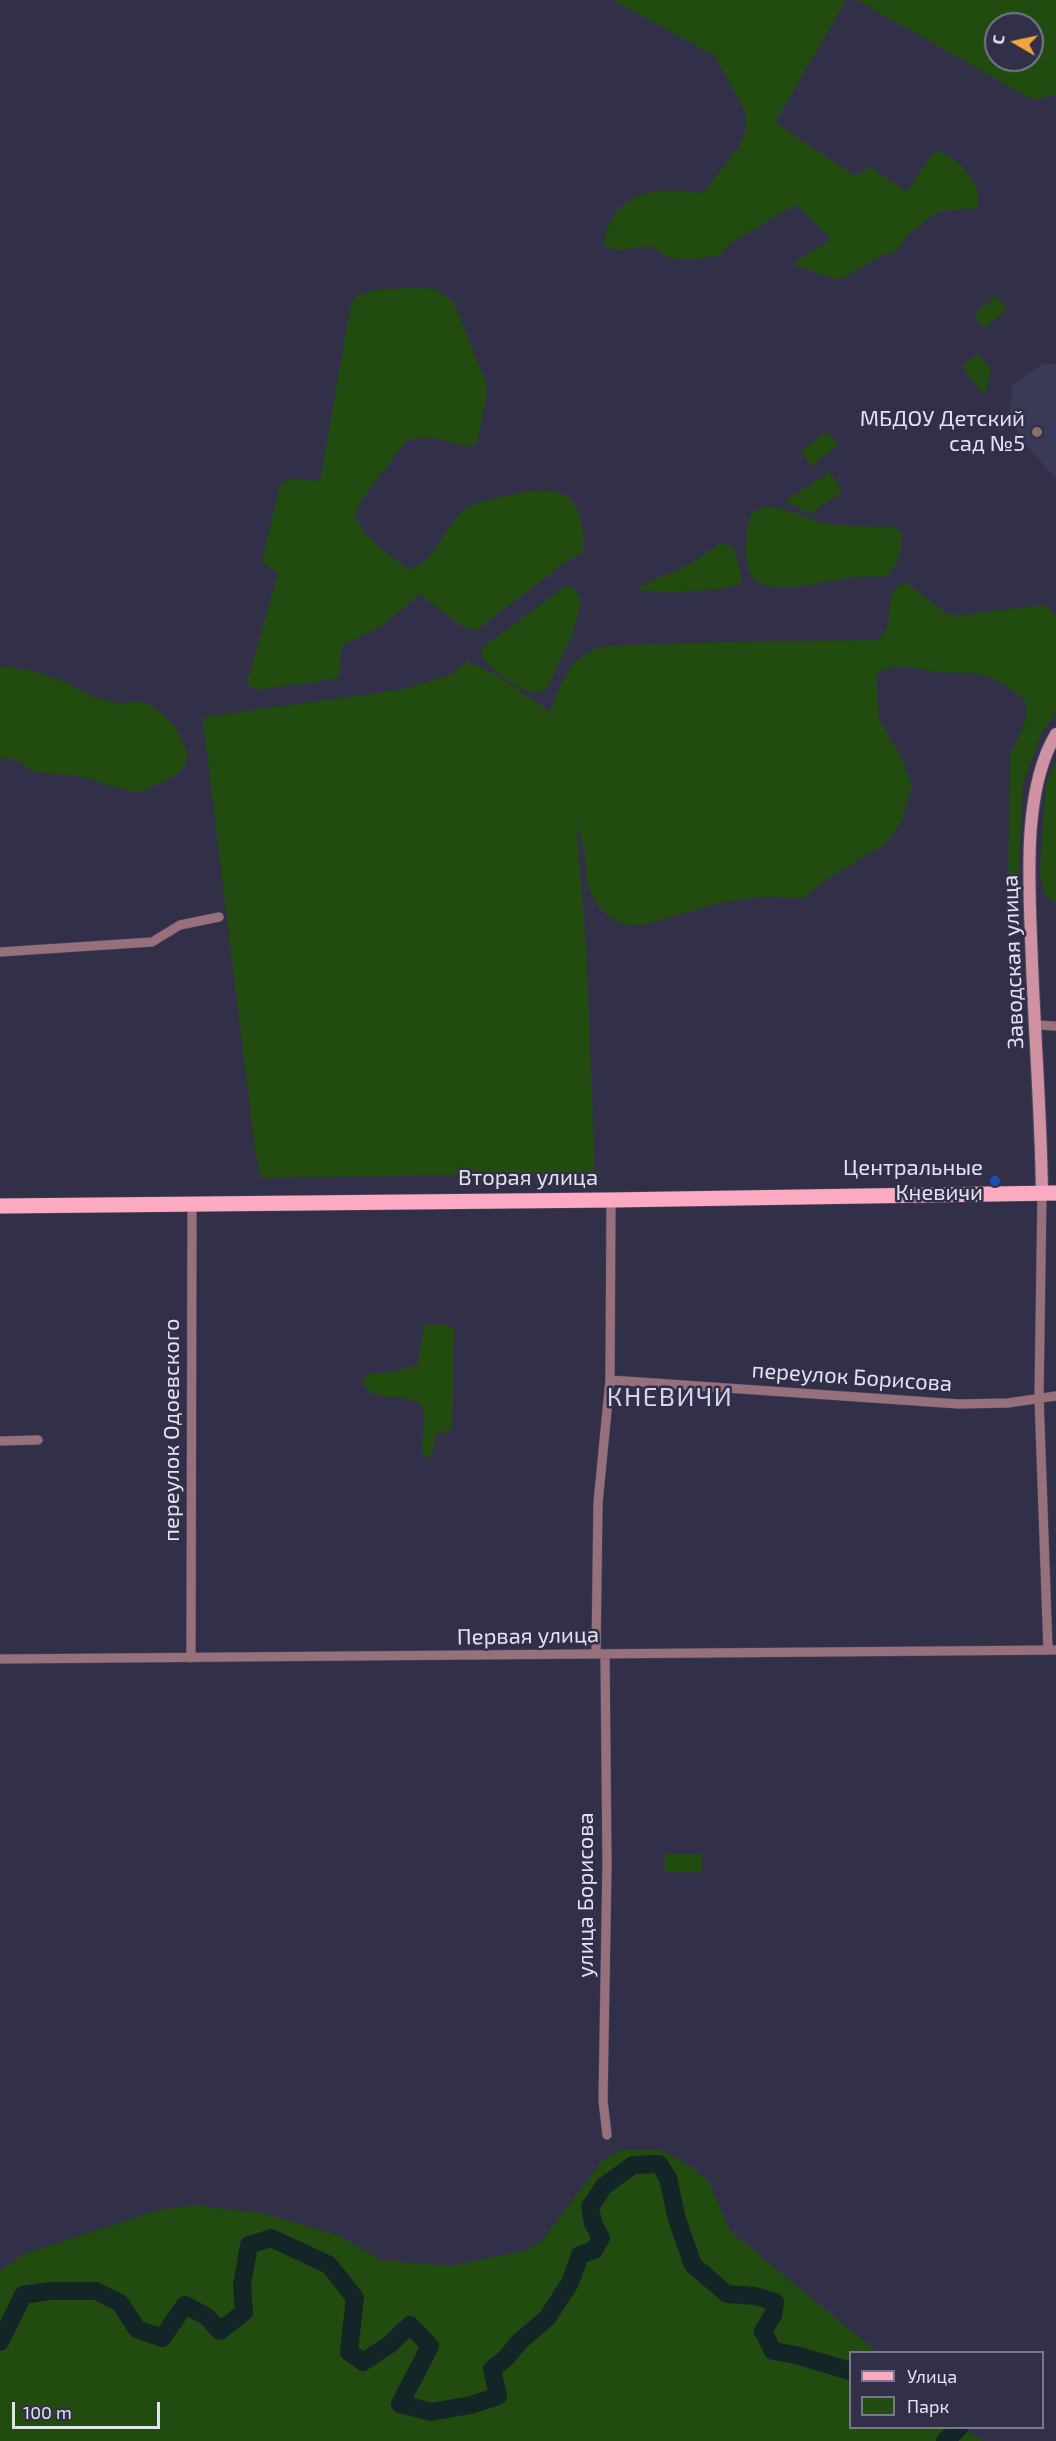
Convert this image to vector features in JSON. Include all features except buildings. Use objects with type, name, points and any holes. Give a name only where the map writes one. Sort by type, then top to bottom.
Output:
[{"type":"main road","name":"Вторая улица","points":[[0,1206],[1049,1193]]},
{"type":"street","name":"Заводская улица","points":[[1049,1193],[1035,1025],[1030,896],[1032,827],[1037,782],[1056,734]]},
{"type":"street","points":[[0,952],[152,942],[180,925],[219,917]]},
{"type":"street","points":[[1035,1025],[1056,1026]]},
{"type":"street","points":[[1049,1193],[1039,1396],[1052,1650]]},
{"type":"street","points":[[601,1654],[598,1503],[610,1380],[611,1200]]},
{"type":"street","name":"переулок Одоевского","points":[[191,1658],[192,1203]]},
{"type":"street","name":"переулок Борисова","points":[[610,1380],[959,1404],[1008,1403],[1039,1396],[1056,1396]]},
{"type":"street","points":[[0,1442],[38,1440]]},
{"type":"street","name":"Первая улица","points":[[0,1659],[1052,1650]]},
{"type":"street","name":"улица Борисова","points":[[601,1654],[607,1865],[603,2100],[607,2135]]},
{"type":"shaded area","name":"МБДОУ Детский сад №5","points":[[1044,363],[1056,364],[1056,479],[1028,447],[1009,417],[1013,384]]},
{"type":"green space","points":[[613,0],[846,0],[775,122],[855,176],[870,167],[907,191],[933,153],[938,151],[955,160],[973,181],[977,190],[978,208],[936,212],[907,236],[893,253],[882,255],[846,277],[835,279],[795,265],[796,261],[829,241],[829,237],[798,206],[793,206],[729,244],[721,255],[685,259],[660,253],[654,247],[617,250],[604,245],[606,231],[617,211],[638,196],[663,191],[703,193],[740,145],[746,129],[745,111],[715,56]]},
{"type":"green space","points":[[857,0],[1056,0],[1056,94],[1036,100],[1026,96]]},
{"type":"green space","points":[[416,287],[438,290],[454,303],[486,383],[487,395],[477,442],[469,447],[429,438],[406,441],[360,502],[355,516],[360,525],[378,546],[409,569],[427,559],[454,521],[469,507],[509,495],[543,490],[567,497],[575,505],[583,532],[583,552],[563,564],[475,631],[462,626],[419,594],[383,625],[341,646],[339,675],[335,679],[256,690],[247,683],[278,574],[262,561],[280,485],[293,479],[318,481],[321,477],[350,309],[355,297],[374,290]]},
{"type":"green space","points":[[996,296],[1007,309],[985,328],[974,315]]},
{"type":"green space","points":[[977,354],[991,370],[985,396],[962,367]]},
{"type":"green space","points":[[827,432],[838,445],[812,466],[801,452]]},
{"type":"green space","points":[[830,472],[842,492],[810,514],[785,501]]},
{"type":"green space","points":[[763,507],[786,510],[832,525],[895,527],[902,534],[898,560],[889,573],[882,576],[794,587],[757,583],[749,569],[746,539],[752,513]]},
{"type":"green space","points":[[721,543],[733,547],[735,551],[741,583],[738,585],[687,592],[636,589],[685,567]]},
{"type":"green space","points":[[907,583],[945,613],[958,616],[1042,605],[1056,616],[1056,712],[1041,734],[1023,784],[1015,910],[1010,910],[1008,903],[1010,761],[1024,725],[1027,710],[1025,702],[1022,697],[984,675],[904,667],[889,668],[876,677],[879,719],[903,761],[912,786],[902,821],[886,843],[824,881],[804,898],[760,897],[720,903],[644,925],[625,924],[609,917],[598,906],[587,884],[585,854],[576,823],[586,943],[595,1173],[261,1178],[256,1157],[203,721],[206,717],[404,689],[450,675],[468,662],[493,673],[550,712],[569,670],[593,650],[606,646],[877,640],[888,626],[893,593],[898,587]]},
{"type":"green space","points":[[566,586],[573,587],[581,601],[573,633],[547,688],[540,692],[522,689],[482,658],[482,648]]},
{"type":"green space","points":[[0,666],[34,671],[61,680],[92,696],[119,704],[143,701],[161,713],[177,729],[187,752],[186,764],[174,776],[139,793],[85,777],[35,772],[13,759],[0,758]]},
{"type":"green space","points":[[1056,759],[1056,903],[1051,901],[1043,891],[1040,869],[1046,784]]},
{"type":"green space","points":[[447,1324],[454,1330],[452,1429],[436,1433],[433,1452],[427,1459],[422,1447],[425,1422],[422,1407],[409,1399],[371,1392],[362,1380],[369,1374],[394,1372],[418,1364],[424,1325]]},
{"type":"green space","points":[[665,1854],[702,1854],[702,1872],[665,1872]]},
{"type":"green space","points":[[620,2150],[660,2150],[689,2165],[709,2182],[730,2231],[876,2351],[849,2351],[849,2429],[965,2429],[983,2441],[0,2441],[0,2271],[24,2254],[159,2210],[194,2205],[266,2214],[340,2236],[381,2260],[450,2266],[524,2251],[542,2241],[602,2161]]},
{"type":"waterway","points":[[0,2342],[23,2295],[49,2291],[96,2291],[120,2303],[137,2329],[162,2338],[185,2305],[206,2316],[220,2331],[244,2312],[242,2285],[249,2245],[271,2238],[329,2265],[355,2298],[349,2352],[363,2362],[389,2345],[410,2325],[430,2346],[400,2404],[431,2412],[471,2405],[498,2396],[492,2369],[547,2318],[570,2283],[580,2255],[594,2250],[601,2238],[593,2223],[590,2207],[604,2186],[633,2165],[659,2164],[668,2178],[677,2219],[693,2265],[727,2294],[755,2296],[775,2302],[773,2315],[763,2331],[773,2351],[796,2355],[849,2371]]},
{"type":"waterway","points":[[945,2441],[958,2429]]},
{"type":"place","name":"МБДОУ Детский сад №5","points":[[1037,432]]},
{"type":"place","name":"Центральные Кневичи","points":[[995,1181]]},
{"type":"district","name":"КНЕВИЧИ","points":[[670,1397]]}]
